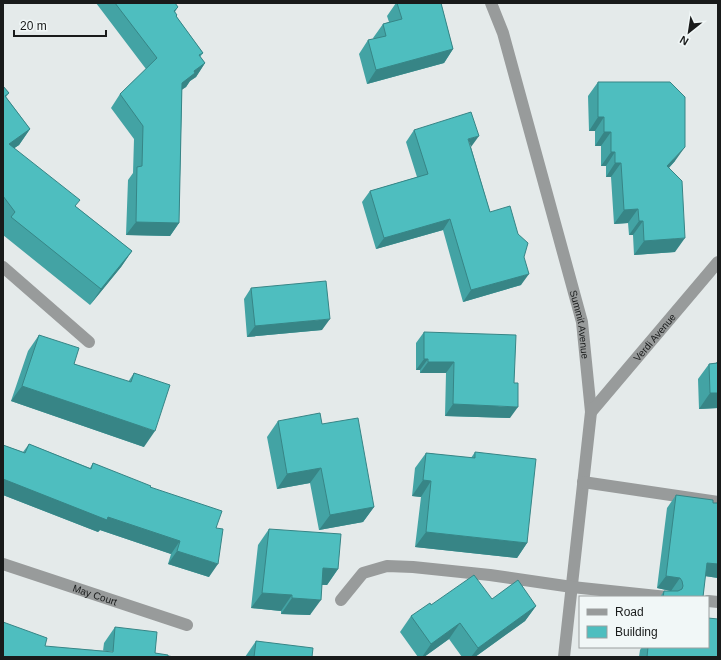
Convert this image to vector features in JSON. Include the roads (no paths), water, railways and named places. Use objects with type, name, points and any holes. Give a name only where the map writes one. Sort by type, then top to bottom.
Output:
[{"type":"street","name":"Summit Avenue","points":[[490,3],[503,33],[582,322],[591,412],[564,657]]},
{"type":"street","name":"Verdi Avenue","points":[[591,412],[718,262]]},
{"type":"street","points":[[3,267],[89,342]]},
{"type":"street","points":[[583,482],[718,502]]},
{"type":"street","name":"May Court","points":[[3,564],[187,625]]},
{"type":"street","points":[[341,600],[363,573],[387,566],[483,574],[572,587],[658,596]]}]
